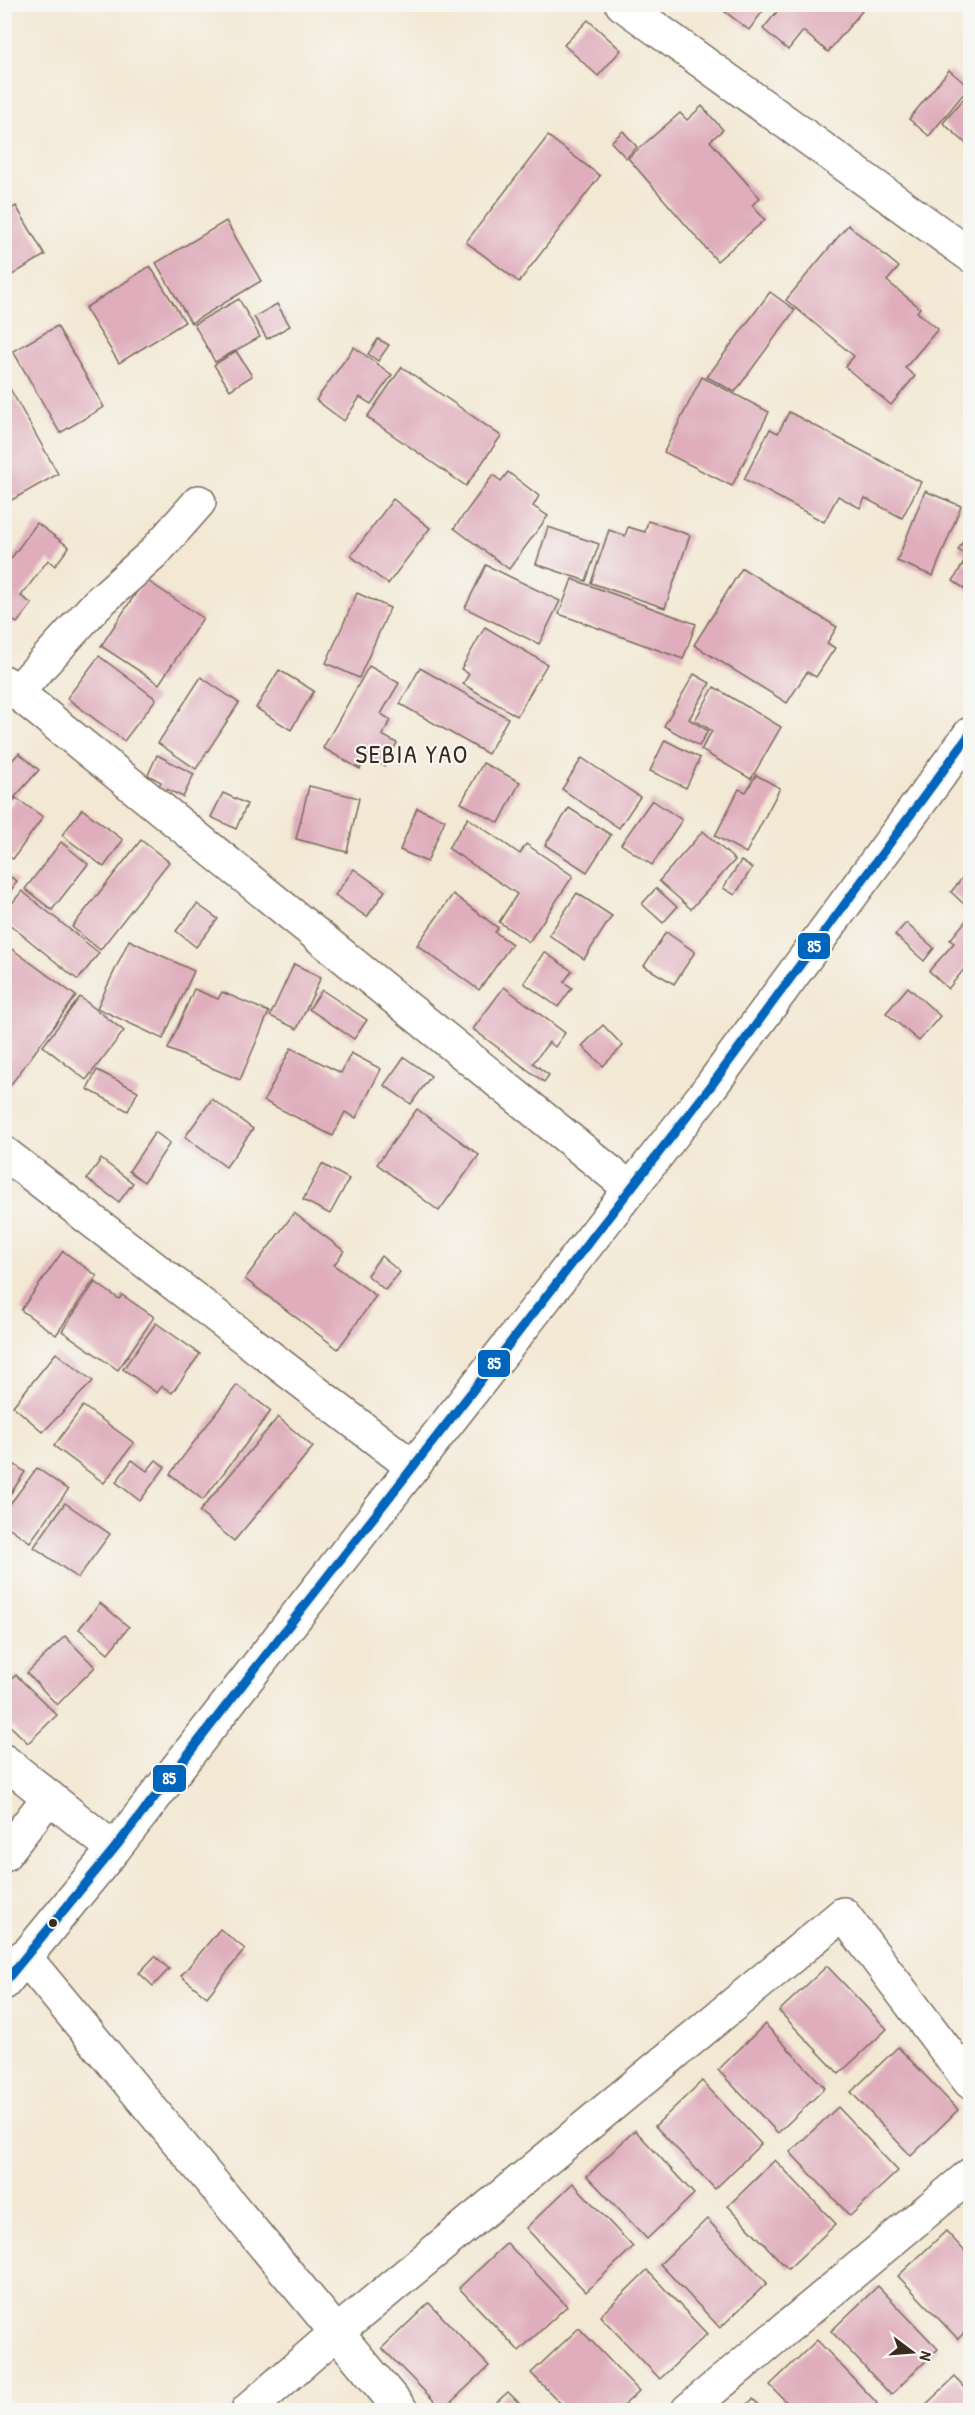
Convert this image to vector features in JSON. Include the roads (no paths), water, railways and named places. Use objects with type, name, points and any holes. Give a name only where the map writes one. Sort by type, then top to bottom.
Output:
[{"type":"street","points":[[622,4],[970,255]]},
{"type":"street","points":[[199,502],[153,554],[11,687],[631,1189]]},
{"type":"street","points":[[4,1983],[114,1849],[631,1189],[718,1076],[970,734]]},
{"type":"street","points":[[4,1153],[413,1467]]},
{"type":"street","points":[[4,1761],[114,1849]]},
{"type":"street","points":[[4,1856],[49,1797]]},
{"type":"street","points":[[248,2410],[336,2333],[843,1914],[970,2082]]},
{"type":"street","points":[[24,1956],[401,2410]]},
{"type":"street","points":[[688,2410],[970,2175]]},
{"type":"district","name":"SEBIA YAO","points":[[412,753]]}]
